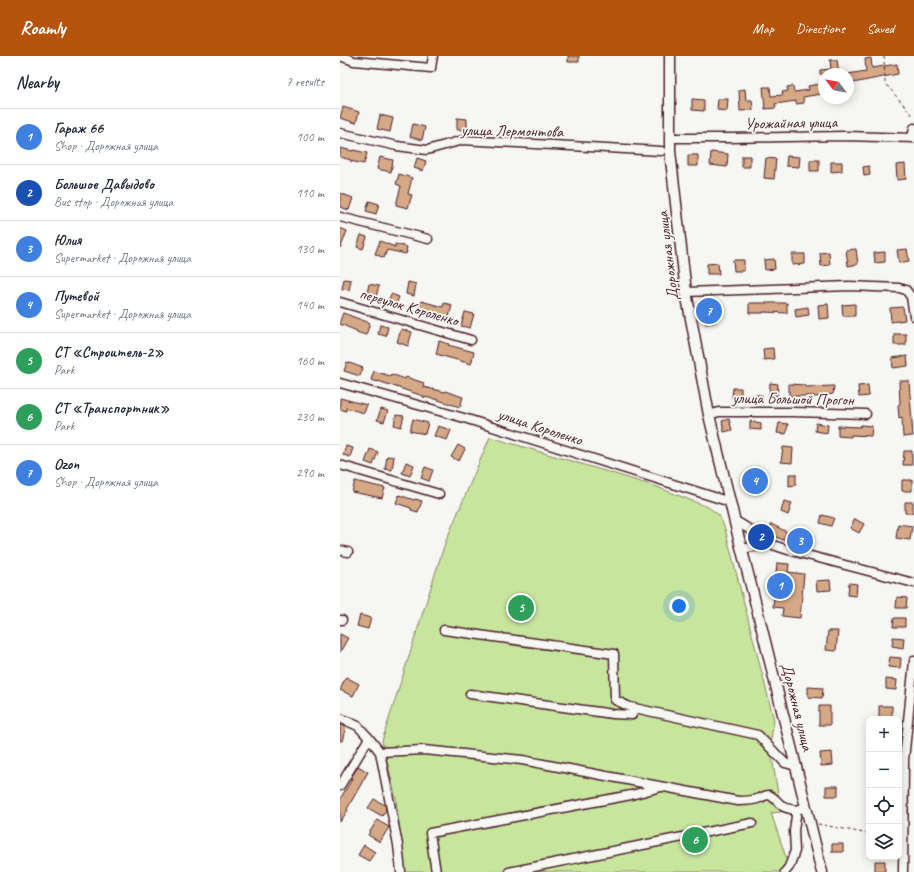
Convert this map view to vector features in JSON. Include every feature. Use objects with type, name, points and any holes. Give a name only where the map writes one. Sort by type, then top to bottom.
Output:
[{"type":"main road","name":"Дорожная улица","points":[[670,56],[670,151],[686,292],[709,415],[796,766],[801,808],[810,823],[822,872]]},
{"type":"street","points":[[340,56],[354,61],[431,68],[434,56]]},
{"type":"street","name":"Урожайная улица","points":[[670,138],[845,136],[913,138],[914,128]]},
{"type":"street","name":"улица Лермонтова","points":[[340,133],[397,146],[427,150],[463,140],[661,151]]},
{"type":"street","points":[[340,217],[428,239]]},
{"type":"street","name":"Дорожная улица","points":[[686,292],[849,286],[899,288],[906,290],[911,297],[914,316]]},
{"type":"street","name":"переулок Короленко","points":[[340,302],[471,340]]},
{"type":"street","name":"улица Короленко","points":[[340,383],[464,418],[730,502]]},
{"type":"street","name":"улица Большой Прогон","points":[[709,415],[719,412],[866,414]]},
{"type":"street","points":[[340,465],[439,494]]},
{"type":"street","points":[[734,520],[770,544],[914,583]]},
{"type":"street","points":[[742,549],[770,544]]},
{"type":"street","points":[[444,630],[614,654],[615,700],[630,707],[758,735],[785,763],[796,766]]},
{"type":"street","points":[[903,872],[904,760],[914,661]]},
{"type":"street","points":[[470,694],[613,714],[632,715],[635,708]]},
{"type":"street","points":[[340,718],[358,726],[380,752],[398,845],[401,872]]},
{"type":"street","points":[[340,786],[369,738]]},
{"type":"street","points":[[380,752],[424,750],[522,760],[738,801],[750,801],[766,795],[770,796],[784,807],[801,808],[796,816],[794,831],[795,851],[790,867],[785,872]]},
{"type":"street","points":[[436,872],[430,833],[631,795],[663,787]]},
{"type":"street","points":[[509,872],[752,823]]},
{"type":"path","points":[[884,56],[885,83],[914,117]]},
{"type":"path","points":[[810,823],[866,833]]},
{"type":"green space","points":[[490,437],[657,487],[708,507],[719,515],[725,529],[774,720],[770,745],[781,812],[771,813],[791,872],[404,872],[396,798],[382,741],[445,543]]},
{"type":"building","points":[[568,56],[579,56],[579,62],[568,62]]},
{"type":"building","points":[[871,58],[872,68],[897,64],[898,74],[854,83],[854,73],[866,71],[865,59]]},
{"type":"building","points":[[830,60],[837,60],[838,68],[831,68]]},
{"type":"building","points":[[818,84],[818,94],[803,97],[804,103],[796,104],[796,101],[775,104],[776,108],[765,109],[763,87],[770,87],[771,96],[783,95],[782,92],[788,91],[787,87],[793,86],[794,92],[809,90],[808,86]]},
{"type":"building","points":[[745,89],[746,100],[752,100],[753,110],[740,111],[739,90]]},
{"type":"building","points":[[692,99],[704,100],[704,111],[692,110]]},
{"type":"building","points":[[718,99],[728,99],[727,111],[717,110]]},
{"type":"building","points":[[343,107],[359,112],[356,123],[340,118]]},
{"type":"building","points":[[380,115],[393,118],[390,132],[377,129]]},
{"type":"building","points":[[457,118],[467,119],[467,130],[457,130]]},
{"type":"building","points":[[413,124],[425,127],[422,140],[410,137]]},
{"type":"building","points":[[340,148],[367,153],[364,164],[340,157]]},
{"type":"building","points":[[711,152],[728,154],[727,167],[710,165]]},
{"type":"building","points":[[688,155],[698,155],[698,166],[688,166]]},
{"type":"building","points":[[742,156],[750,156],[750,167],[742,167]]},
{"type":"building","points":[[787,156],[800,157],[799,167],[786,166]]},
{"type":"building","points":[[380,157],[393,160],[391,172],[377,169]]},
{"type":"building","points":[[417,158],[426,161],[423,171],[414,168]]},
{"type":"building","points":[[766,158],[776,159],[774,179],[764,178]]},
{"type":"building","points":[[810,160],[819,160],[819,171],[810,171]]},
{"type":"building","points":[[831,162],[842,162],[842,171],[831,172]]},
{"type":"building","points":[[905,164],[906,179],[897,180],[896,165]]},
{"type":"building","points":[[869,166],[870,175],[864,176],[863,167]]},
{"type":"building","points":[[399,174],[412,178],[408,194],[412,195],[408,208],[396,205],[401,186],[396,184]]},
{"type":"building","points":[[340,193],[353,198],[349,210],[340,207]]},
{"type":"building","points":[[369,201],[379,204],[376,214],[366,211]]},
{"type":"building","points":[[340,228],[347,231],[341,247],[340,247]]},
{"type":"building","points":[[361,235],[367,237],[363,249],[357,247]]},
{"type":"building","points":[[380,241],[395,247],[395,244],[407,247],[406,254],[387,250],[384,258],[375,254]]},
{"type":"building","points":[[856,249],[858,264],[848,266],[846,250]]},
{"type":"building","points":[[907,249],[909,261],[899,263],[897,250]]},
{"type":"building","points":[[829,252],[830,265],[821,266],[820,253]]},
{"type":"building","points":[[885,252],[885,262],[875,263],[874,253]]},
{"type":"building","points":[[792,254],[805,254],[805,264],[792,265]]},
{"type":"building","points":[[774,259],[775,269],[765,270],[764,260]]},
{"type":"building","points":[[733,260],[744,260],[744,271],[734,271]]},
{"type":"building","points":[[718,263],[719,274],[707,274],[707,264]]},
{"type":"building","points":[[344,279],[351,280],[349,290],[342,289]]},
{"type":"building","points":[[408,282],[416,284],[414,296],[406,294]]},
{"type":"building","points":[[369,284],[379,286],[375,300],[366,298]]},
{"type":"building","points":[[391,294],[399,297],[395,307],[387,304]]},
{"type":"building","points":[[421,301],[443,307],[444,303],[452,305],[448,321],[418,313]]},
{"type":"building","points":[[749,303],[787,303],[787,313],[749,313]]},
{"type":"building","points":[[828,304],[829,318],[819,319],[818,305]]},
{"type":"building","points":[[855,304],[855,316],[843,316],[842,305]]},
{"type":"building","points":[[714,307],[716,322],[706,324],[703,309]]},
{"type":"building","points":[[808,307],[809,315],[796,317],[795,309]]},
{"type":"building","points":[[903,307],[905,320],[891,322],[890,308]]},
{"type":"building","points":[[465,312],[474,314],[470,328],[461,326]]},
{"type":"building","points":[[343,313],[370,323],[366,335],[340,324]]},
{"type":"building","points":[[380,325],[388,327],[386,336],[378,334]]},
{"type":"building","points":[[401,329],[412,332],[408,346],[397,342]]},
{"type":"building","points":[[894,334],[906,334],[906,345],[894,345]]},
{"type":"building","points":[[439,341],[474,352],[471,364],[436,354]]},
{"type":"building","points":[[773,348],[774,359],[764,360],[763,349]]},
{"type":"building","points":[[907,356],[908,366],[893,368],[892,358]]},
{"type":"building","points":[[347,362],[363,368],[360,376],[344,371]]},
{"type":"building","points":[[374,371],[390,376],[391,374],[405,379],[406,377],[424,383],[423,387],[445,391],[463,397],[460,407],[371,380]]},
{"type":"building","points":[[899,381],[909,381],[913,436],[903,437],[902,417],[899,418],[898,405],[900,404]]},
{"type":"building","points":[[770,383],[778,384],[777,396],[769,396]]},
{"type":"building","points":[[789,384],[805,385],[805,387],[834,386],[833,394],[814,397],[789,396]]},
{"type":"building","points":[[868,385],[869,396],[859,397],[858,386]]},
{"type":"building","points":[[733,388],[741,388],[741,398],[732,398]]},
{"type":"building","points":[[751,395],[762,395],[762,402],[751,401]]},
{"type":"building","points":[[340,398],[367,405],[364,413],[346,408],[346,411],[340,409]]},
{"type":"building","points":[[381,409],[388,411],[384,422],[377,420]]},
{"type":"building","points":[[396,415],[404,416],[401,427],[394,425]]},
{"type":"building","points":[[413,419],[428,423],[425,434],[410,431]]},
{"type":"building","points":[[729,419],[732,430],[724,432],[722,421]]},
{"type":"building","points":[[750,421],[761,423],[761,430],[750,429]]},
{"type":"building","points":[[779,423],[788,424],[786,434],[777,433]]},
{"type":"building","points":[[816,423],[828,425],[827,433],[815,431]]},
{"type":"building","points":[[861,425],[872,426],[871,436],[838,436],[838,426],[860,427]]},
{"type":"building","points":[[438,426],[451,430],[447,440],[434,436]]},
{"type":"building","points":[[458,445],[465,449],[459,461],[451,457]]},
{"type":"building","points":[[346,446],[353,448],[350,457],[343,455]]},
{"type":"building","points":[[783,447],[793,448],[792,463],[781,462]]},
{"type":"building","points":[[370,449],[378,452],[373,465],[365,462]]},
{"type":"building","points":[[904,451],[912,451],[912,465],[903,465]]},
{"type":"building","points":[[387,456],[394,457],[392,470],[385,469]]},
{"type":"building","points":[[406,462],[414,465],[410,476],[402,473]]},
{"type":"building","points":[[425,467],[433,470],[429,481],[421,478]]},
{"type":"building","points":[[758,472],[762,488],[753,491],[749,474]]},
{"type":"building","points":[[789,474],[796,474],[796,485],[789,486]]},
{"type":"building","points":[[902,480],[912,480],[912,491],[902,491]]},
{"type":"building","points":[[355,481],[385,488],[382,498],[352,492]]},
{"type":"building","points":[[399,495],[422,501],[418,512],[396,503]]},
{"type":"building","points":[[784,501],[792,503],[788,515],[781,512]]},
{"type":"building","points":[[905,502],[913,502],[913,513],[905,513]]},
{"type":"building","points":[[822,515],[834,518],[831,526],[820,523]]},
{"type":"building","points":[[855,519],[864,524],[859,533],[850,528]]},
{"type":"building","points":[[771,524],[787,532],[783,540],[767,533]]},
{"type":"building","points":[[898,524],[912,526],[910,540],[896,538]]},
{"type":"building","points":[[795,536],[808,539],[805,547],[792,544]]},
{"type":"building","points":[[777,563],[789,564],[788,572],[804,574],[800,618],[782,616],[783,608],[773,607]]},
{"type":"building","points":[[830,580],[831,590],[817,591],[816,581]]},
{"type":"building","points":[[849,583],[857,584],[856,596],[848,595]]},
{"type":"building","points":[[897,597],[907,598],[906,608],[896,608]]},
{"type":"building","points":[[360,615],[371,618],[368,629],[357,626]]},
{"type":"building","points":[[894,618],[905,618],[905,627],[893,627]]},
{"type":"building","points":[[828,631],[838,631],[836,651],[826,650]]},
{"type":"building","points":[[340,634],[348,638],[340,652]]},
{"type":"building","points":[[893,637],[904,638],[903,648],[892,646]]},
{"type":"building","points":[[890,657],[901,658],[900,668],[888,667]]},
{"type":"building","points":[[346,677],[359,684],[353,696],[340,690]]},
{"type":"building","points":[[886,679],[897,680],[896,690],[886,689]]},
{"type":"building","points":[[808,687],[823,688],[822,698],[808,697]]},
{"type":"building","points":[[819,706],[830,706],[830,725],[819,725]]},
{"type":"building","points":[[879,706],[892,706],[892,716],[879,716]]},
{"type":"building","points":[[340,724],[346,727],[342,741],[340,741]]},
{"type":"building","points":[[832,752],[833,765],[821,766],[820,753]]},
{"type":"building","points":[[358,766],[368,772],[340,822],[340,799]]},
{"type":"building","points":[[826,786],[838,786],[838,796],[826,796]]},
{"type":"building","points":[[374,799],[385,805],[386,810],[382,816],[368,808]]},
{"type":"building","points":[[377,820],[389,827],[380,842],[368,835]]},
{"type":"building","points":[[832,844],[843,844],[843,852],[832,852]]},
{"type":"building","points":[[364,845],[375,852],[369,861],[358,855]]},
{"type":"building","points":[[875,861],[885,861],[885,871],[875,871]]},
{"type":"place","name":"Ozon","points":[[709,311]]},
{"type":"place","name":"Путевой","points":[[755,481]]},
{"type":"place","name":"Большое Давыдово","points":[[761,537]]},
{"type":"place","name":"Юлия","points":[[800,541]]},
{"type":"place","name":"Гараж 66","points":[[780,586]]},
{"type":"place","name":"СТ «Строитель-2»","points":[[521,608]]},
{"type":"place","name":"СТ «Транспортник»","points":[[695,840]]}]
